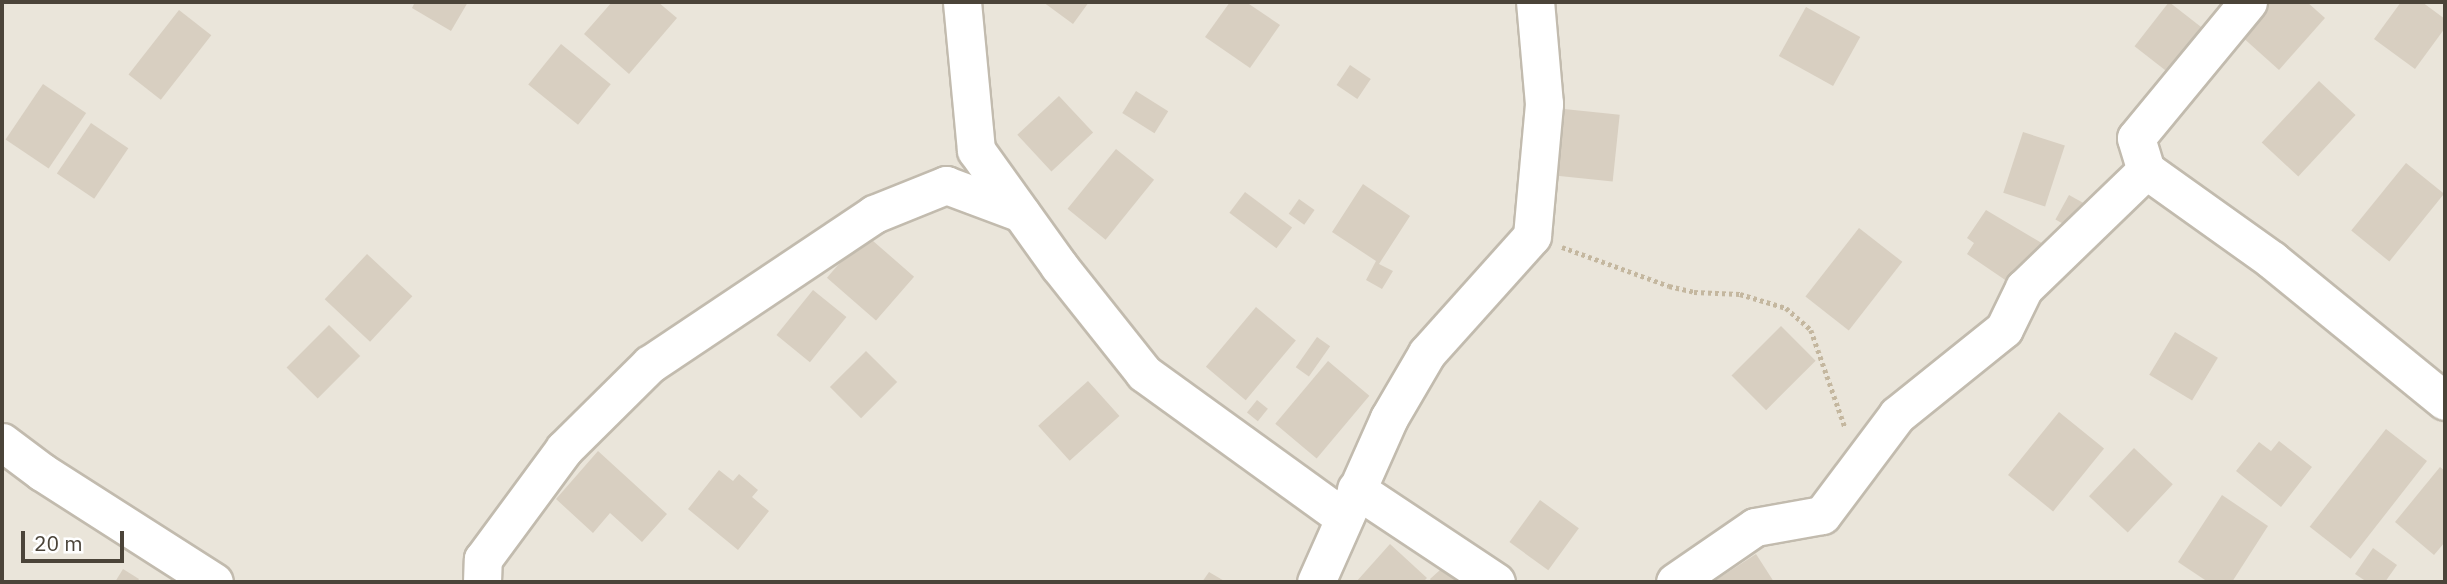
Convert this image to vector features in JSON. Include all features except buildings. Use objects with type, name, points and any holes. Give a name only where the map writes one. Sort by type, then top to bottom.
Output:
[{"type":"street","points":[[962,2],[976,150],[1144,373],[1349,503],[1496,582]]},
{"type":"street","points":[[1316,582],[1389,418],[1427,353],[1532,236],[1544,104],[1535,2]]},
{"type":"street","points":[[2248,2],[2136,138],[2146,170],[2272,260],[2445,401]]},
{"type":"street","points":[[1675,582],[1755,527],[1822,515],[1897,415],[2004,329],[2024,288],[2146,170]]},
{"type":"street","points":[[482,582],[483,559],[564,449],[650,365],[874,214],[946,185],[1021,213]]},
{"type":"street","points":[[2,442],[42,472],[214,582]]},
{"type":"path","points":[[1532,236],[1669,286],[1694,292],[1740,294],[1786,308],[1811,330],[1859,465]]},
{"type":"shaded area","points":[[2,2],[2445,2],[2445,582],[2,582]]}]
